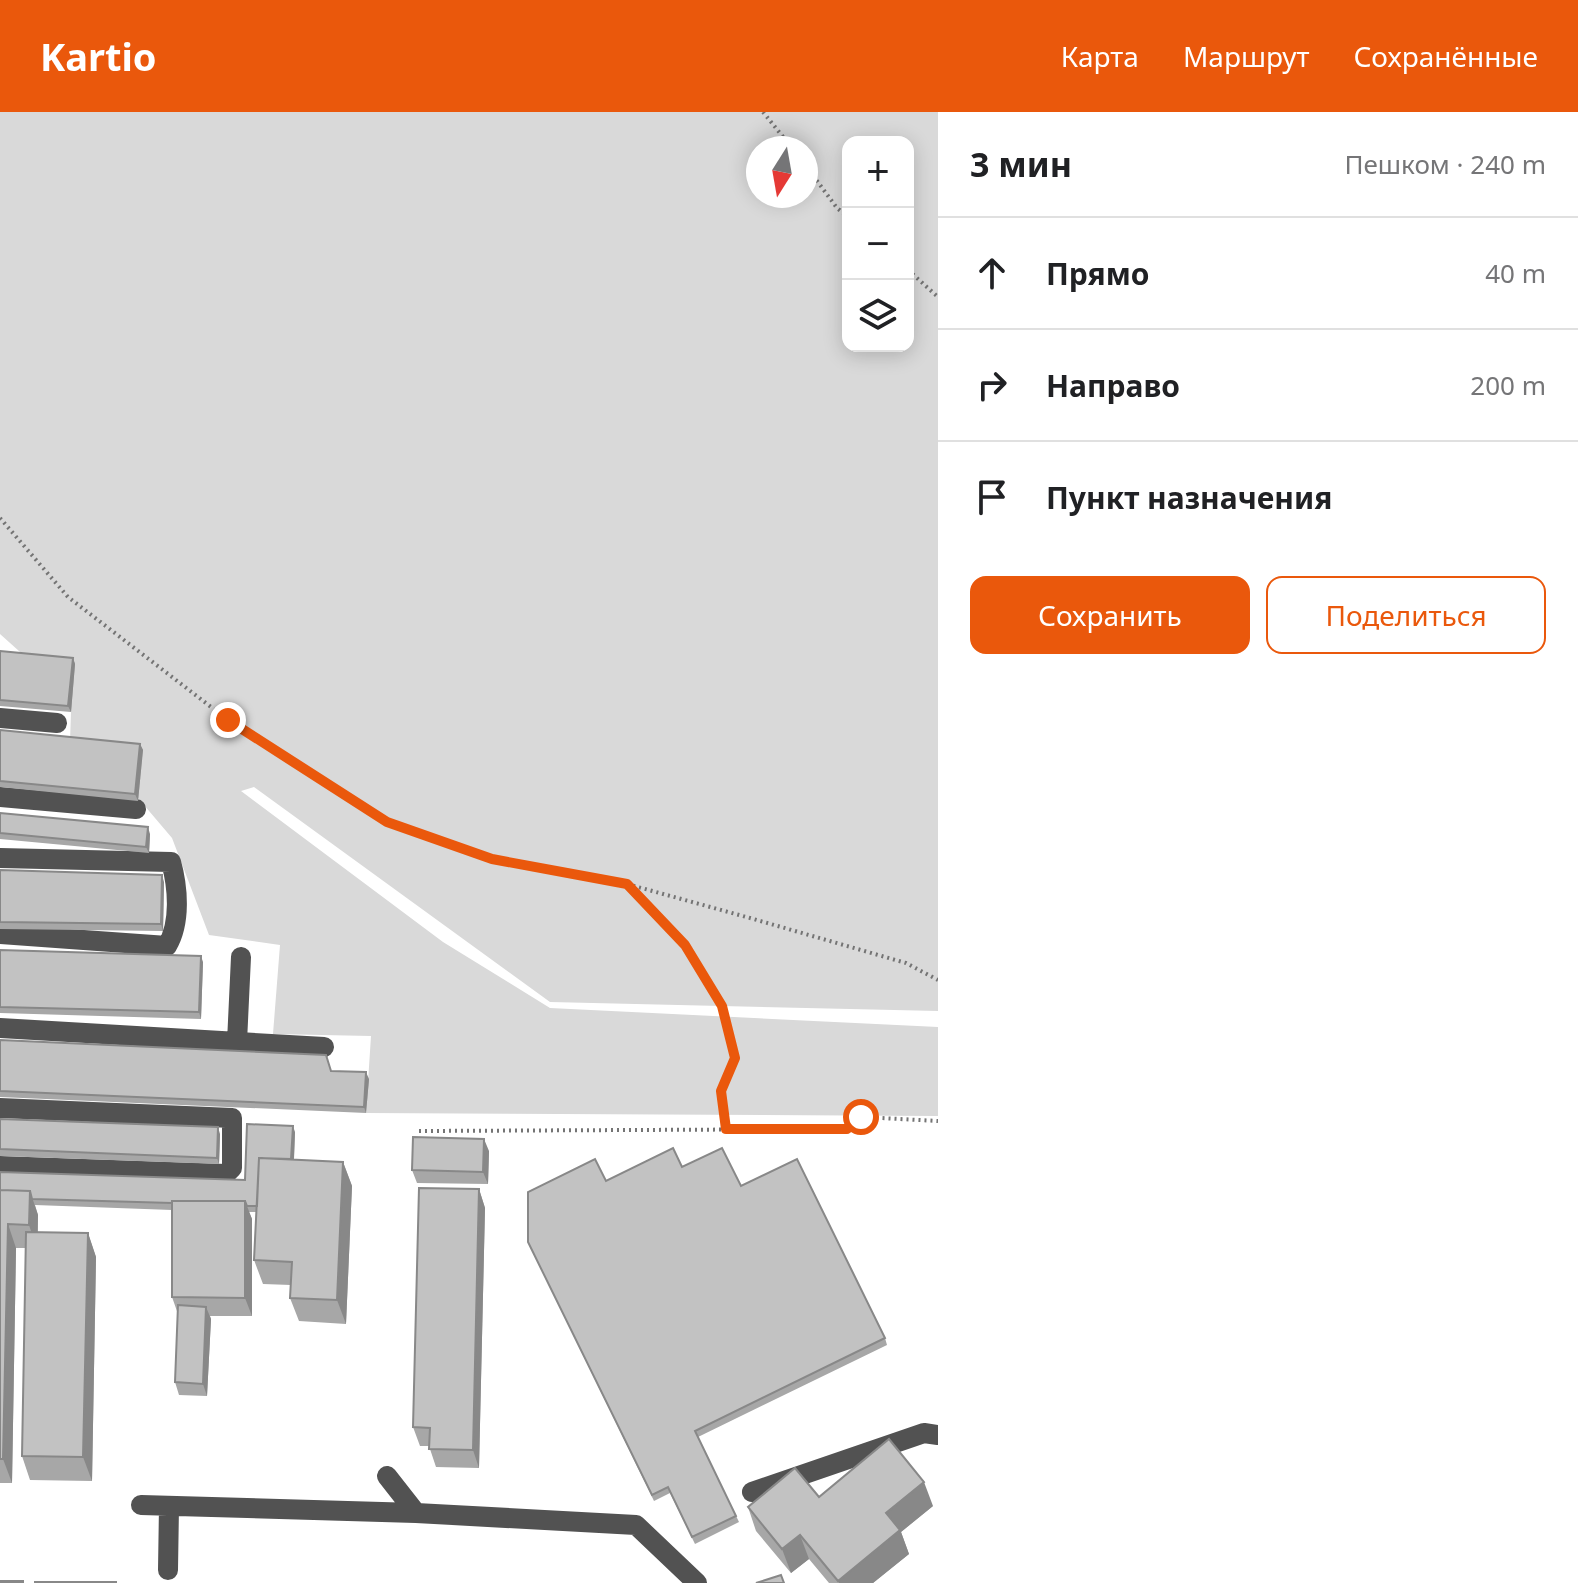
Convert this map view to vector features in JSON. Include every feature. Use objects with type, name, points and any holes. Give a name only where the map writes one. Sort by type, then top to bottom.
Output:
[{"type":"lane","points":[[0,718],[57,723]]},
{"type":"lane","points":[[0,797],[136,809]]},
{"type":"lane","points":[[0,858],[171,862],[177,886],[173,937],[167,946],[0,934]]},
{"type":"lane","points":[[237,1042],[241,957]]},
{"type":"lane","points":[[0,1028],[324,1047]]},
{"type":"lane","points":[[0,1108],[232,1118],[232,1168],[226,1174],[0,1166]]},
{"type":"lane","points":[[752,1492],[924,1433],[938,1435]]},
{"type":"lane","points":[[387,1476],[416,1513]]},
{"type":"lane","points":[[141,1505],[416,1513],[636,1525],[697,1583]]},
{"type":"lane","points":[[168,1570],[169,1506]]},
{"type":"path","points":[[763,112],[782,136]]},
{"type":"path","points":[[818,182],[842,212]]},
{"type":"path","points":[[914,275],[938,297]]},
{"type":"path","points":[[0,518],[68,597],[228,720],[387,822],[492,859],[627,884],[906,963],[938,980]]},
{"type":"path","points":[[627,884],[685,945],[722,1006],[735,1058],[721,1091],[726,1129]]},
{"type":"path","points":[[419,1131],[847,1129],[861,1117],[938,1121]]},
{"type":"shaded area","points":[[0,112],[938,112],[938,1011],[550,1002],[254,787],[241,791],[443,942],[550,1008],[938,1027],[938,1116],[366,1113],[371,1036],[273,1034],[280,945],[209,935],[172,838],[138,798],[143,750],[70,742],[71,712],[29,660],[0,634]]},
{"type":"building","points":[[0,651],[73,658],[68,706],[0,700]]},
{"type":"building","points":[[0,730],[140,744],[135,794],[0,781]]},
{"type":"building","points":[[0,813],[148,827],[146,847],[0,833]]},
{"type":"building","points":[[0,870],[162,875],[161,924],[0,922]]},
{"type":"building","points":[[0,950],[201,956],[199,1012],[0,1007]]},
{"type":"building","points":[[0,1040],[326,1055],[331,1071],[366,1072],[364,1107],[0,1091]]},
{"type":"building","points":[[0,1119],[218,1127],[217,1158],[0,1149]]},
{"type":"building","points":[[247,1124],[293,1126],[291,1159],[259,1158],[257,1206],[247,1206],[245,1201],[172,1203],[32,1199],[30,1191],[0,1190],[0,1172],[245,1180]]},
{"type":"building","points":[[413,1137],[484,1139],[483,1172],[412,1170]]},
{"type":"building","points":[[673,1148],[682,1167],[722,1148],[741,1186],[797,1159],[885,1338],[695,1431],[736,1516],[692,1537],[668,1487],[652,1495],[528,1242],[528,1192],[595,1159],[606,1181]]},
{"type":"building","points":[[259,1158],[343,1162],[337,1300],[290,1298],[292,1262],[254,1260]]},
{"type":"building","points":[[419,1188],[479,1189],[473,1450],[429,1449],[430,1428],[413,1427]]},
{"type":"building","points":[[0,1190],[30,1191],[29,1225],[8,1224],[3,1459],[0,1459]]},
{"type":"building","points":[[172,1201],[245,1201],[245,1298],[172,1297]]},
{"type":"building","points":[[26,1232],[88,1233],[83,1457],[22,1456]]},
{"type":"building","points":[[178,1305],[206,1307],[203,1384],[175,1382]]},
{"type":"building","points":[[889,1439],[924,1482],[886,1513],[900,1530],[838,1581],[800,1535],[782,1549],[748,1507],[795,1468],[819,1497]]},
{"type":"building","points":[[781,1575],[784,1583],[756,1583]]},
{"type":"building","points":[[23,1581],[23,1583],[0,1583]]},
{"type":"building","points":[[116,1582],[116,1583],[35,1583]]},
{"type":"route","points":[[228,720],[387,822],[492,859],[627,884],[685,945],[722,1006],[735,1058],[721,1091],[726,1129],[847,1129],[861,1117]]}]
